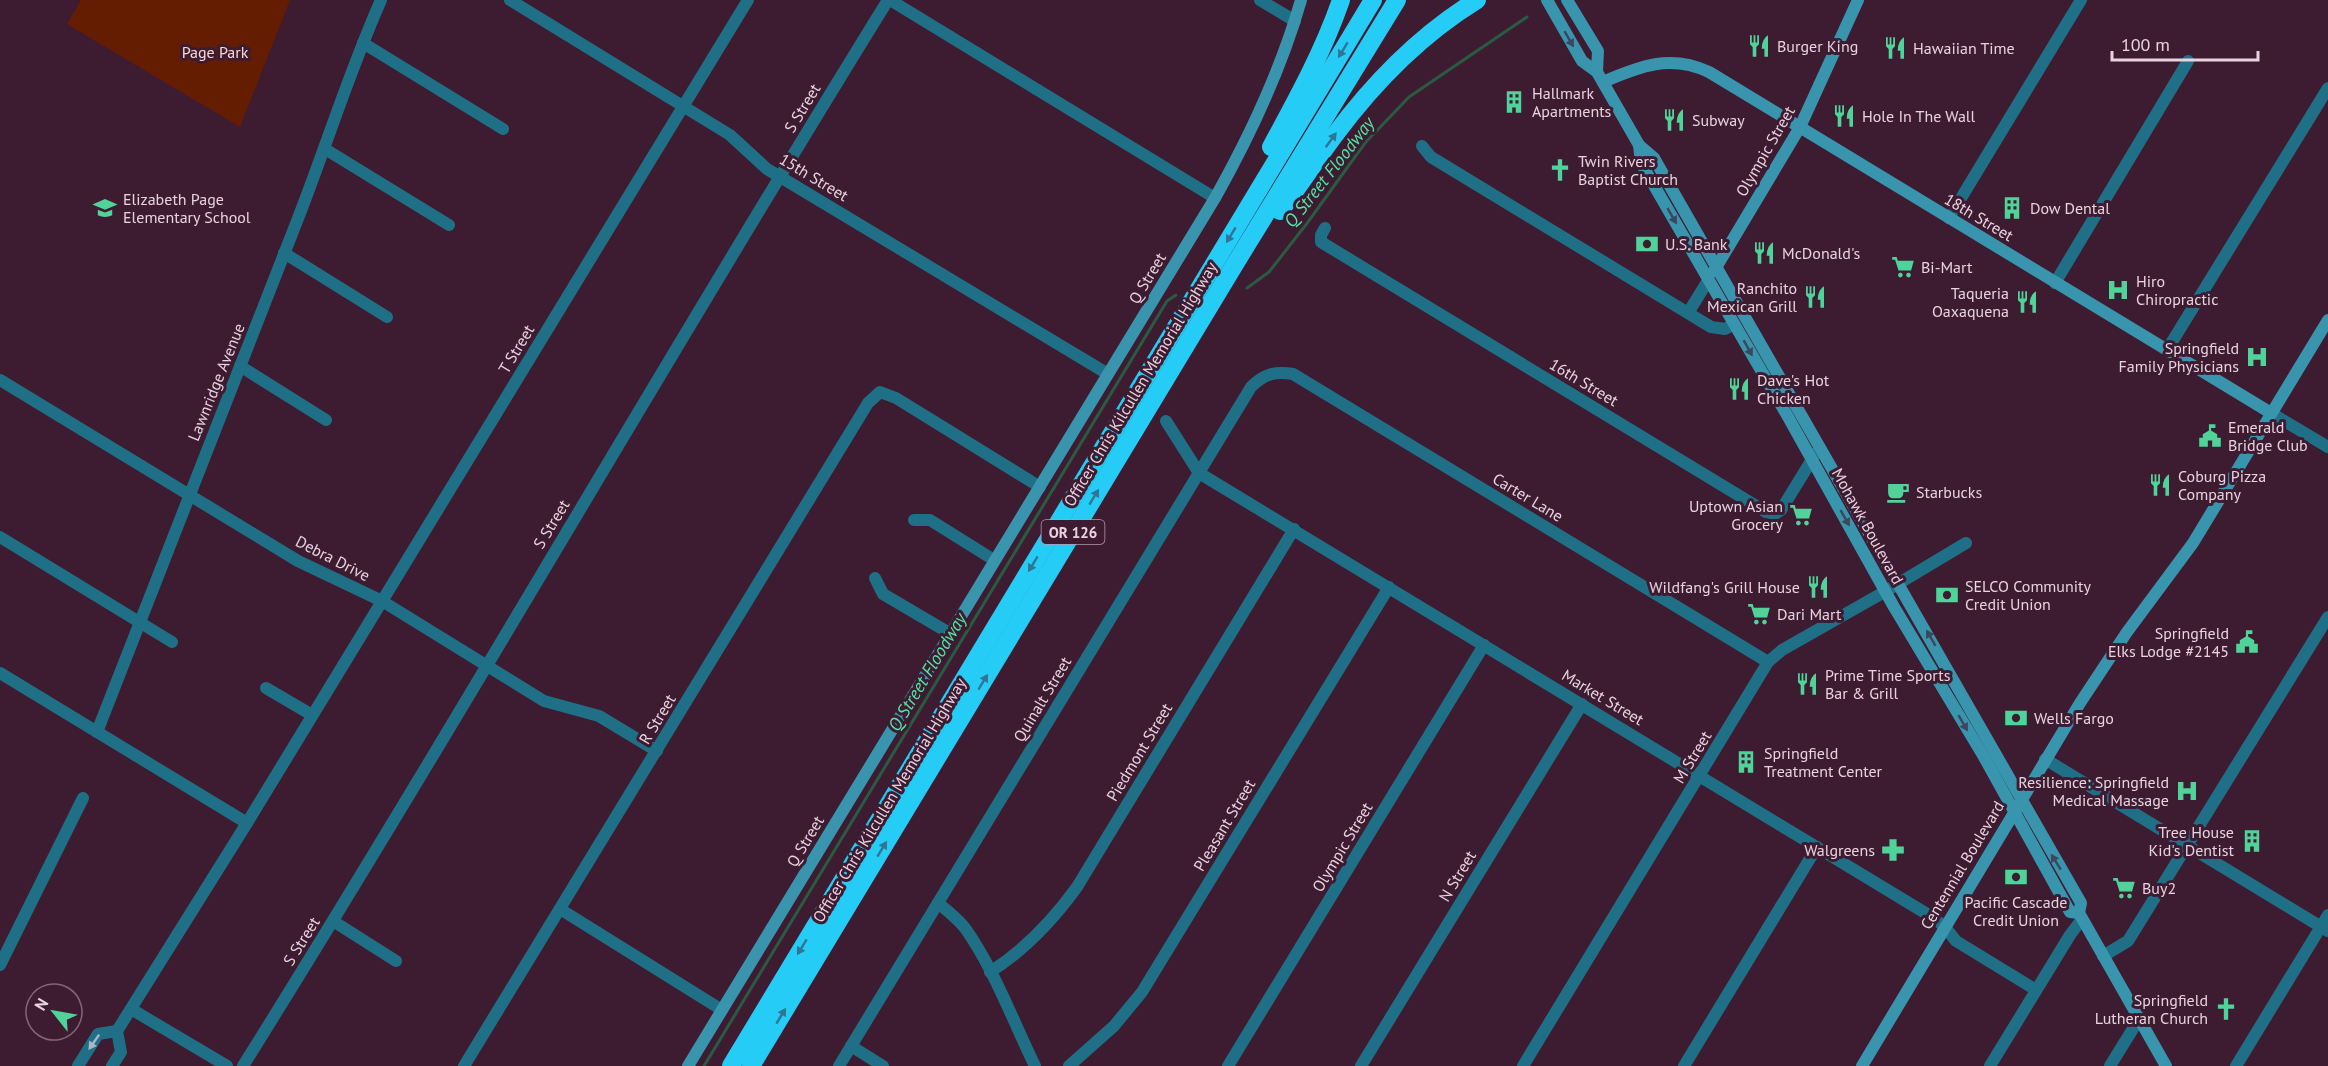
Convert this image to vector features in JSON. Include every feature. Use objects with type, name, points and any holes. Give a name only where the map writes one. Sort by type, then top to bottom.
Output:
[{"type":"highway","points":[[1246,211],[1251,184],[1310,74],[1332,27],[1341,0]]},
{"type":"highway","name":"Officer Chris Kilcullen Memorial Highway","points":[[731,1066],[1373,0]]},
{"type":"highway","name":"Officer Chris Kilcullen Memorial Highway","points":[[751,1066],[1397,0]]},
{"type":"highway","points":[[1254,233],[1281,210],[1336,134],[1393,67],[1419,40],[1477,0]]},
{"type":"main road","name":"Q Street","points":[[688,1066],[1215,198],[1259,114],[1281,63],[1301,0]]},
{"type":"main road","name":"Mohawk Boulevard","points":[[1547,0],[1582,61],[1600,77],[1639,145],[1654,158],[2081,903],[2081,916],[2166,1066]]},
{"type":"main road","name":"Mohawk Boulevard","points":[[1568,0],[1598,51],[1600,77]]},
{"type":"main road","name":"Olympic Street","points":[[1709,279],[1800,127],[1858,0]]},
{"type":"main road","name":"18th Street","points":[[1600,77],[1650,64],[1678,62],[1709,72],[2271,413]]},
{"type":"main road","name":"Mohawk Boulevard","points":[[1639,145],[1641,163],[2014,810],[2070,912],[2081,916]]},
{"type":"main road","name":"Centennial Boulevard","points":[[1862,1066],[2021,798],[2105,664],[2193,543],[2328,320]]},
{"type":"street","name":"Lawnridge Avenue","points":[[97,732],[381,0]]},
{"type":"street","name":"T Street","points":[[117,1031],[247,823],[747,0]]},
{"type":"street","points":[[889,0],[1215,198]]},
{"type":"street","name":"S Street","points":[[243,1066],[333,921],[486,664],[889,0]]},
{"type":"street","points":[[1260,0],[1295,21]]},
{"type":"street","points":[[1949,218],[2081,0]]},
{"type":"street","name":"15th Street","points":[[518,2],[730,135],[767,169],[1108,374]]},
{"type":"street","points":[[363,43],[503,129]]},
{"type":"street","points":[[2055,283],[2188,61]]},
{"type":"street","points":[[2167,350],[2328,88]]},
{"type":"street","points":[[1422,146],[1431,157],[1688,313],[1716,328],[1725,328],[1734,324]]},
{"type":"street","points":[[325,149],[448,225]]},
{"type":"street","name":"16th Street","points":[[1325,228],[1321,235],[1321,243],[1766,512],[1775,514],[1781,510],[1820,447]]},
{"type":"street","points":[[284,253],[387,317]]},
{"type":"street","name":"Olympic Street","points":[[1688,313],[1709,279]]},
{"type":"street","points":[[240,366],[326,420]]},
{"type":"street","name":"Carter Lane","points":[[1267,375],[1279,372],[1293,374],[1768,662]]},
{"type":"street","name":"Quinalt Street","points":[[839,1066],[1251,387],[1267,375]]},
{"type":"street","name":"Debra Drive","points":[[0,380],[298,561],[382,601],[544,701],[599,716],[657,751]]},
{"type":"street","name":"R Street","points":[[465,1066],[868,403],[880,392],[896,398],[1040,487]]},
{"type":"street","name":"18th Street","points":[[2271,413],[2328,447]]},
{"type":"street","name":"Market Street","points":[[1166,421],[1199,472],[1818,847],[1945,927],[1956,941],[2036,990]]},
{"type":"street","points":[[914,520],[930,520],[994,560]]},
{"type":"street","name":"Piedmont Street","points":[[990,972],[1033,939],[1056,916],[1077,887],[1294,529]]},
{"type":"street","points":[[0,537],[172,642]]},
{"type":"street","name":"M Street","points":[[1523,1066],[1768,662],[1782,650],[1900,584],[1966,543]]},
{"type":"street","points":[[875,578],[883,594],[951,634]]},
{"type":"street","name":"Pleasant Street","points":[[1069,1066],[1129,1011],[1142,992],[1389,587]]},
{"type":"street","points":[[2103,956],[2128,941],[2328,617]]},
{"type":"street","name":"Olympic Street","points":[[1228,1066],[1484,645]]},
{"type":"street","points":[[0,673],[247,823]]},
{"type":"street","points":[[266,688],[312,715]]},
{"type":"street","name":"N Street","points":[[1362,1066],[1582,704]]},
{"type":"street","points":[[2046,759],[2325,929]]},
{"type":"street","points":[[0,965],[83,798]]},
{"type":"street","points":[[1684,1066],[1818,847]]},
{"type":"street","points":[[938,903],[966,929],[990,972],[1035,1066]]},
{"type":"street","points":[[560,909],[722,1011]]},
{"type":"street","points":[[2236,1066],[2325,929],[2328,915]]},
{"type":"street","points":[[1990,1066],[2081,916]]},
{"type":"street","points":[[333,921],[396,961]]},
{"type":"street","points":[[131,1009],[228,1066]]},
{"type":"street","points":[[2110,1066],[2139,1019]]},
{"type":"street","points":[[78,1066],[98,1034],[117,1031],[121,1052],[112,1066]]},
{"type":"street","points":[[851,1046],[883,1066]]},
{"type":"green space","name":"Page Park","points":[[81,0],[290,0],[240,127],[67,24]]},
{"type":"waterway","name":"Q Street Floodway","points":[[1247,288],[1269,272],[1365,143],[1409,97],[1527,17]]},
{"type":"waterway","name":"Q Street Floodway","points":[[704,1066],[1167,301],[1176,295]]},
{"type":"place","name":"Burger King","points":[[1759,46]]},
{"type":"place","name":"Hawaiian Time","points":[[1895,48]]},
{"type":"place","name":"Hallmark Apartments","points":[[1514,102]]},
{"type":"place","name":"Hole In The Wall","points":[[1844,116]]},
{"type":"place","name":"Subway","points":[[1674,120]]},
{"type":"place","name":"Twin Rivers Baptist Church","points":[[1560,170]]},
{"type":"place","name":"Elizabeth Page Elementary School","points":[[105,208]]},
{"type":"place","name":"Dow Dental","points":[[2012,208]]},
{"type":"place","name":"U.S. Bank","points":[[1647,244]]},
{"type":"place","name":"McDonald's","points":[[1764,253]]},
{"type":"place","name":"Bi-Mart","points":[[1903,267]]},
{"type":"place","name":"Hiro Chiropractic","points":[[2118,290]]},
{"type":"place","name":"Ranchito Mexican Grill","points":[[1815,297]]},
{"type":"place","name":"Taqueria Oaxaquena","points":[[2027,302]]},
{"type":"place","name":"Springfield Family Physicians","points":[[2257,357]]},
{"type":"place","name":"Dave's Hot Chicken","points":[[1739,389]]},
{"type":"place","name":"Emerald Bridge Club","points":[[2210,436]]},
{"type":"place","name":"Coburg Pizza Company","points":[[2160,485]]},
{"type":"place","name":"Starbucks","points":[[1898,492]]},
{"type":"place","name":"Uptown Asian Grocery","points":[[1801,515]]},
{"type":"place","name":"Wildfang's Grill House","points":[[1818,587]]},
{"type":"place","name":"SELCO Community Credit Union","points":[[1947,595]]},
{"type":"place","name":"Dari Mart","points":[[1759,614]]},
{"type":"place","name":"Springfield Elks Lodge #2145","points":[[2247,642]]},
{"type":"place","name":"Prime Time Sports Bar & Grill","points":[[1807,684]]},
{"type":"place","name":"Wells Fargo","points":[[2016,718]]},
{"type":"place","name":"Springfield Treatment Center","points":[[1746,762]]},
{"type":"place","name":"Resilience: Springfield Medical Massage","points":[[2187,791]]},
{"type":"place","name":"Tree House Kid's Dentist","points":[[2252,841]]},
{"type":"place","name":"Walgreens","points":[[1893,850]]},
{"type":"place","name":"Pacific Cascade Credit Union","points":[[2016,877]]},
{"type":"place","name":"Buy2","points":[[2124,888]]},
{"type":"place","name":"Springfield Lutheran Church","points":[[2226,1009]]}]
